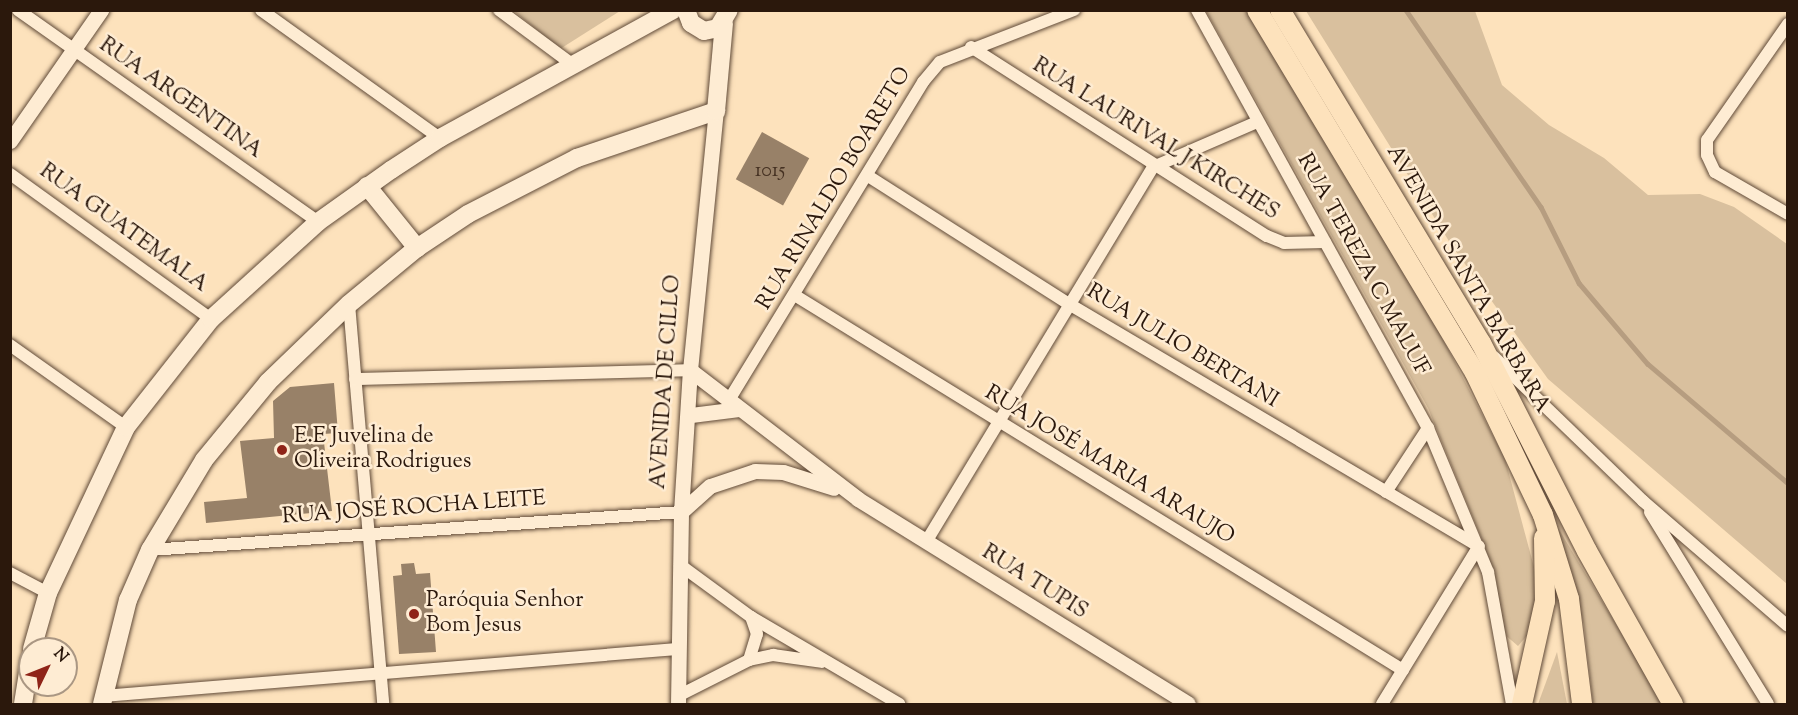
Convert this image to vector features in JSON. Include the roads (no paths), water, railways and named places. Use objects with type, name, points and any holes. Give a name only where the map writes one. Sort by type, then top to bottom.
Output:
[{"type":"main road","name":"AVENIDA SANTA BÁRBARA","points":[[1257,10],[1475,373],[1543,515],[1569,599],[1582,705]]},
{"type":"main road","name":"AVENIDA SANTA BÁRBARA","points":[[1280,10],[1481,343],[1587,551],[1638,638],[1673,705]]},
{"type":"main road","points":[[680,16],[720,65]]},
{"type":"main road","points":[[35,637],[48,593],[126,427],[211,319],[318,222],[367,186],[440,138],[638,32],[680,16],[711,30],[726,17]]},
{"type":"main road","name":"AVENIDA DE CILLO","points":[[716,111],[726,17]]},
{"type":"main road","points":[[103,700],[128,600],[150,550],[204,460],[233,423],[304,343],[417,248],[521,183],[655,128],[716,111]]},
{"type":"main road","points":[[386,210],[391,170]]},
{"type":"main road","points":[[367,186],[417,248]]},
{"type":"main road","points":[[1522,705],[1545,601],[1543,515]]},
{"type":"main road","points":[[1638,638],[1682,705]]},
{"type":"street","name":"RUA ARGENTINA","points":[[18,10],[318,222]]},
{"type":"street","points":[[10,141],[101,10]]},
{"type":"street","points":[[261,10],[440,138]]},
{"type":"street","points":[[499,10],[573,65]]},
{"type":"street","name":"RUA RINALDO BOARETO","points":[[734,404],[923,82],[940,62],[971,47],[1074,10]]},
{"type":"street","name":"RUA TEREZA C MALUF","points":[[1197,10],[1428,428],[1479,546],[1497,607],[1512,705]]},
{"type":"street","points":[[1788,24],[1707,140],[1707,155],[1715,172],[1788,214]]},
{"type":"street","name":"RUA LAURIVAL J KIRCHES","points":[[971,47],[1153,167],[1267,236],[1284,243],[1325,242]]},
{"type":"street","name":"AVENIDA DE CILLO","points":[[678,700],[677,649],[681,512],[690,415],[690,370],[716,111]]},
{"type":"street","points":[[926,542],[996,422],[1153,167],[1257,122]]},
{"type":"street","name":"RUA GUATEMALA","points":[[10,174],[211,319]]},
{"type":"street","name":"RUA JULIO BERTANI","points":[[867,177],[1069,304],[1479,546]]},
{"type":"street","name":"RUA JOSÉ MARIA ARAUJO","points":[[796,296],[996,422],[1403,670]]},
{"type":"street","points":[[349,304],[383,705]]},
{"type":"street","points":[[1481,343],[1532,398],[1643,501],[1788,626]]},
{"type":"street","points":[[10,345],[126,427]]},
{"type":"street","points":[[356,379],[690,370]]},
{"type":"street","name":"RUA TUPIS","points":[[690,370],[858,499],[1188,705]]},
{"type":"street","points":[[690,415],[734,404]]},
{"type":"street","points":[[1386,492],[1428,428]]},
{"type":"street","points":[[783,472],[799,455]]},
{"type":"street","name":"RUA TUPIS","points":[[681,512],[710,486],[732,476],[783,472],[817,480],[858,499]]},
{"type":"street","points":[[1643,501],[1768,705]]},
{"type":"street","name":"RUA JOSÉ ROCHA LEITE","points":[[150,550],[367,532],[681,512]]},
{"type":"street","points":[[1382,705],[1479,546]]},
{"type":"street","points":[[680,565],[751,617],[899,705]]},
{"type":"street","points":[[10,573],[48,593]]},
{"type":"street","points":[[748,660],[757,634],[751,617]]},
{"type":"street","points":[[103,700],[380,671],[677,649]]},
{"type":"street","points":[[678,700],[748,660],[773,655],[830,664]]},
{"type":"waterway","points":[[1406,10],[1541,207],[1579,283],[1648,364],[1788,483]]},
{"type":"place","name":"E.E Juvelina de Oliveira Rodrigues","points":[[282,450]]},
{"type":"place","name":"Paróquia Senhor Bom Jesus","points":[[414,614]]}]
